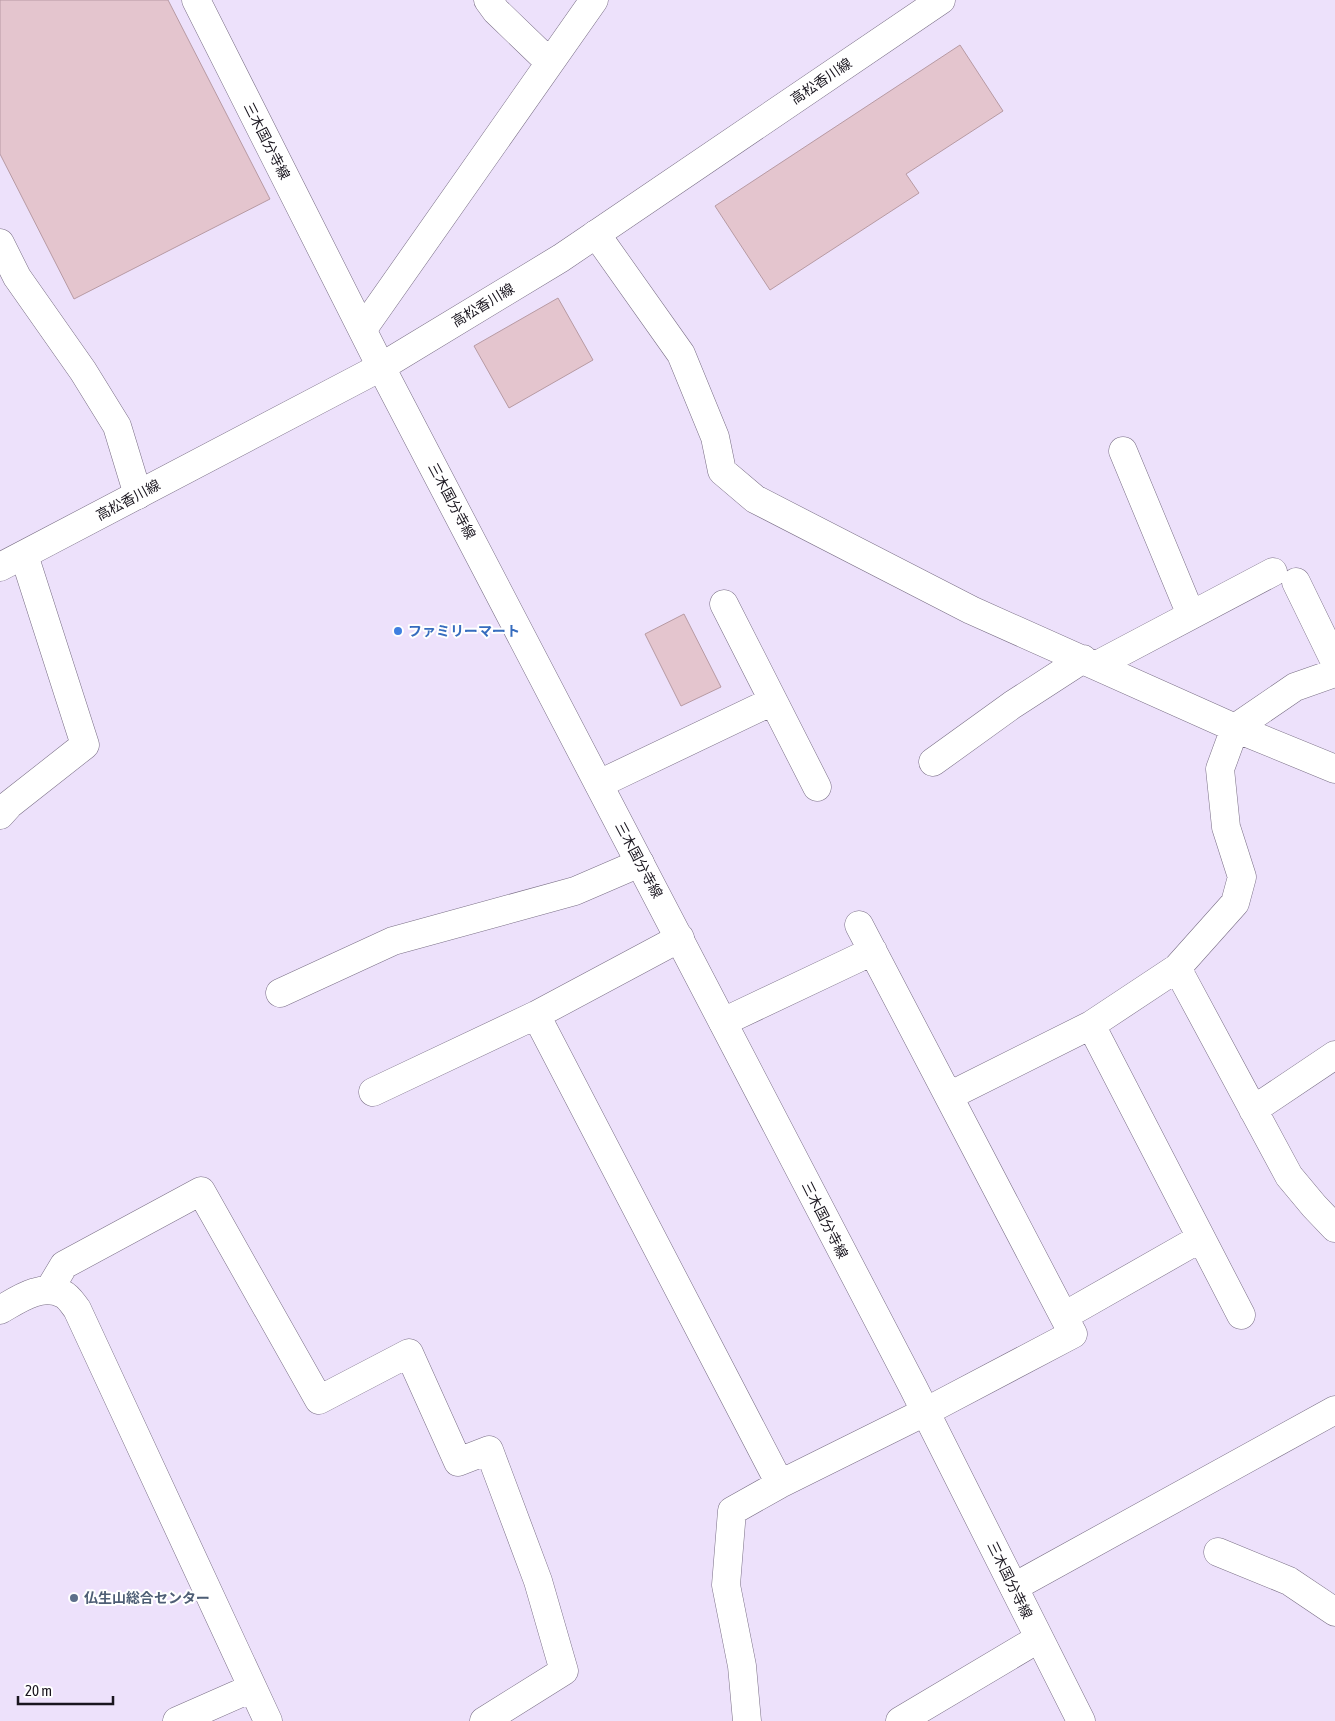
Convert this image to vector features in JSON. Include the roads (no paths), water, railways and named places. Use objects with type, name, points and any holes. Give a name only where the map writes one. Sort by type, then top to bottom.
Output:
[{"type":"street","name":"三木国分寺線","points":[[196,0],[381,367],[680,938],[925,1412],[1081,1721]]},
{"type":"street","points":[[488,0],[496,11],[549,62]]},
{"type":"street","points":[[363,329],[594,0]]},
{"type":"street","name":"高松香川線","points":[[0,567],[381,367],[561,258],[941,0]]},
{"type":"street","points":[[596,234],[681,354],[715,437],[722,471],[755,500],[971,610],[1235,728],[1335,768]]},
{"type":"street","points":[[0,242],[17,277],[83,371],[117,426],[138,495]]},
{"type":"street","points":[[1123,451],[1191,615]]},
{"type":"street","points":[[0,815],[10,804],[85,745],[24,554]]},
{"type":"street","points":[[933,762],[1012,705],[1090,662],[1191,615],[1284,577],[1335,662]]},
{"type":"street","points":[[724,604],[817,787]]},
{"type":"street","points":[[949,1096],[1091,1025],[1177,968],[1235,903],[1242,877],[1226,826],[1220,768],[1235,728],[1295,687],[1335,673]]},
{"type":"street","points":[[599,784],[773,701]]},
{"type":"street","points":[[280,994],[393,941],[575,891],[640,863]]},
{"type":"street","points":[[747,1721],[742,1666],[726,1585],[732,1511],[780,1484],[925,1412],[1073,1334],[859,925]]},
{"type":"street","points":[[373,1092],[536,1015],[680,938]]},
{"type":"street","points":[[723,1022],[873,951]]},
{"type":"street","points":[[1177,968],[1289,1176],[1335,1228]]},
{"type":"street","points":[[536,1015],[780,1484]]},
{"type":"street","points":[[1091,1025],[1241,1315]]},
{"type":"street","points":[[1253,1110],[1335,1055]]},
{"type":"street","points":[[49,1290],[64,1265],[201,1191],[319,1400],[409,1353],[458,1462],[489,1450],[538,1581],[564,1671],[484,1721]]},
{"type":"street","points":[[1064,1316],[1201,1238]]},
{"type":"street","points":[[0,1310],[31,1293],[49,1290],[65,1295],[77,1309],[268,1721]]},
{"type":"street","points":[[1014,1587],[1335,1410]]},
{"type":"street","points":[[1218,1552],[1289,1581],[1335,1612]]},
{"type":"street","points":[[900,1721],[1038,1639]]},
{"type":"street","points":[[177,1721],[252,1688]]},
{"type":"place","name":"ファミリーマート","points":[[398,631]]},
{"type":"place","name":"仏生山総合センター","points":[[74,1598]]}]
